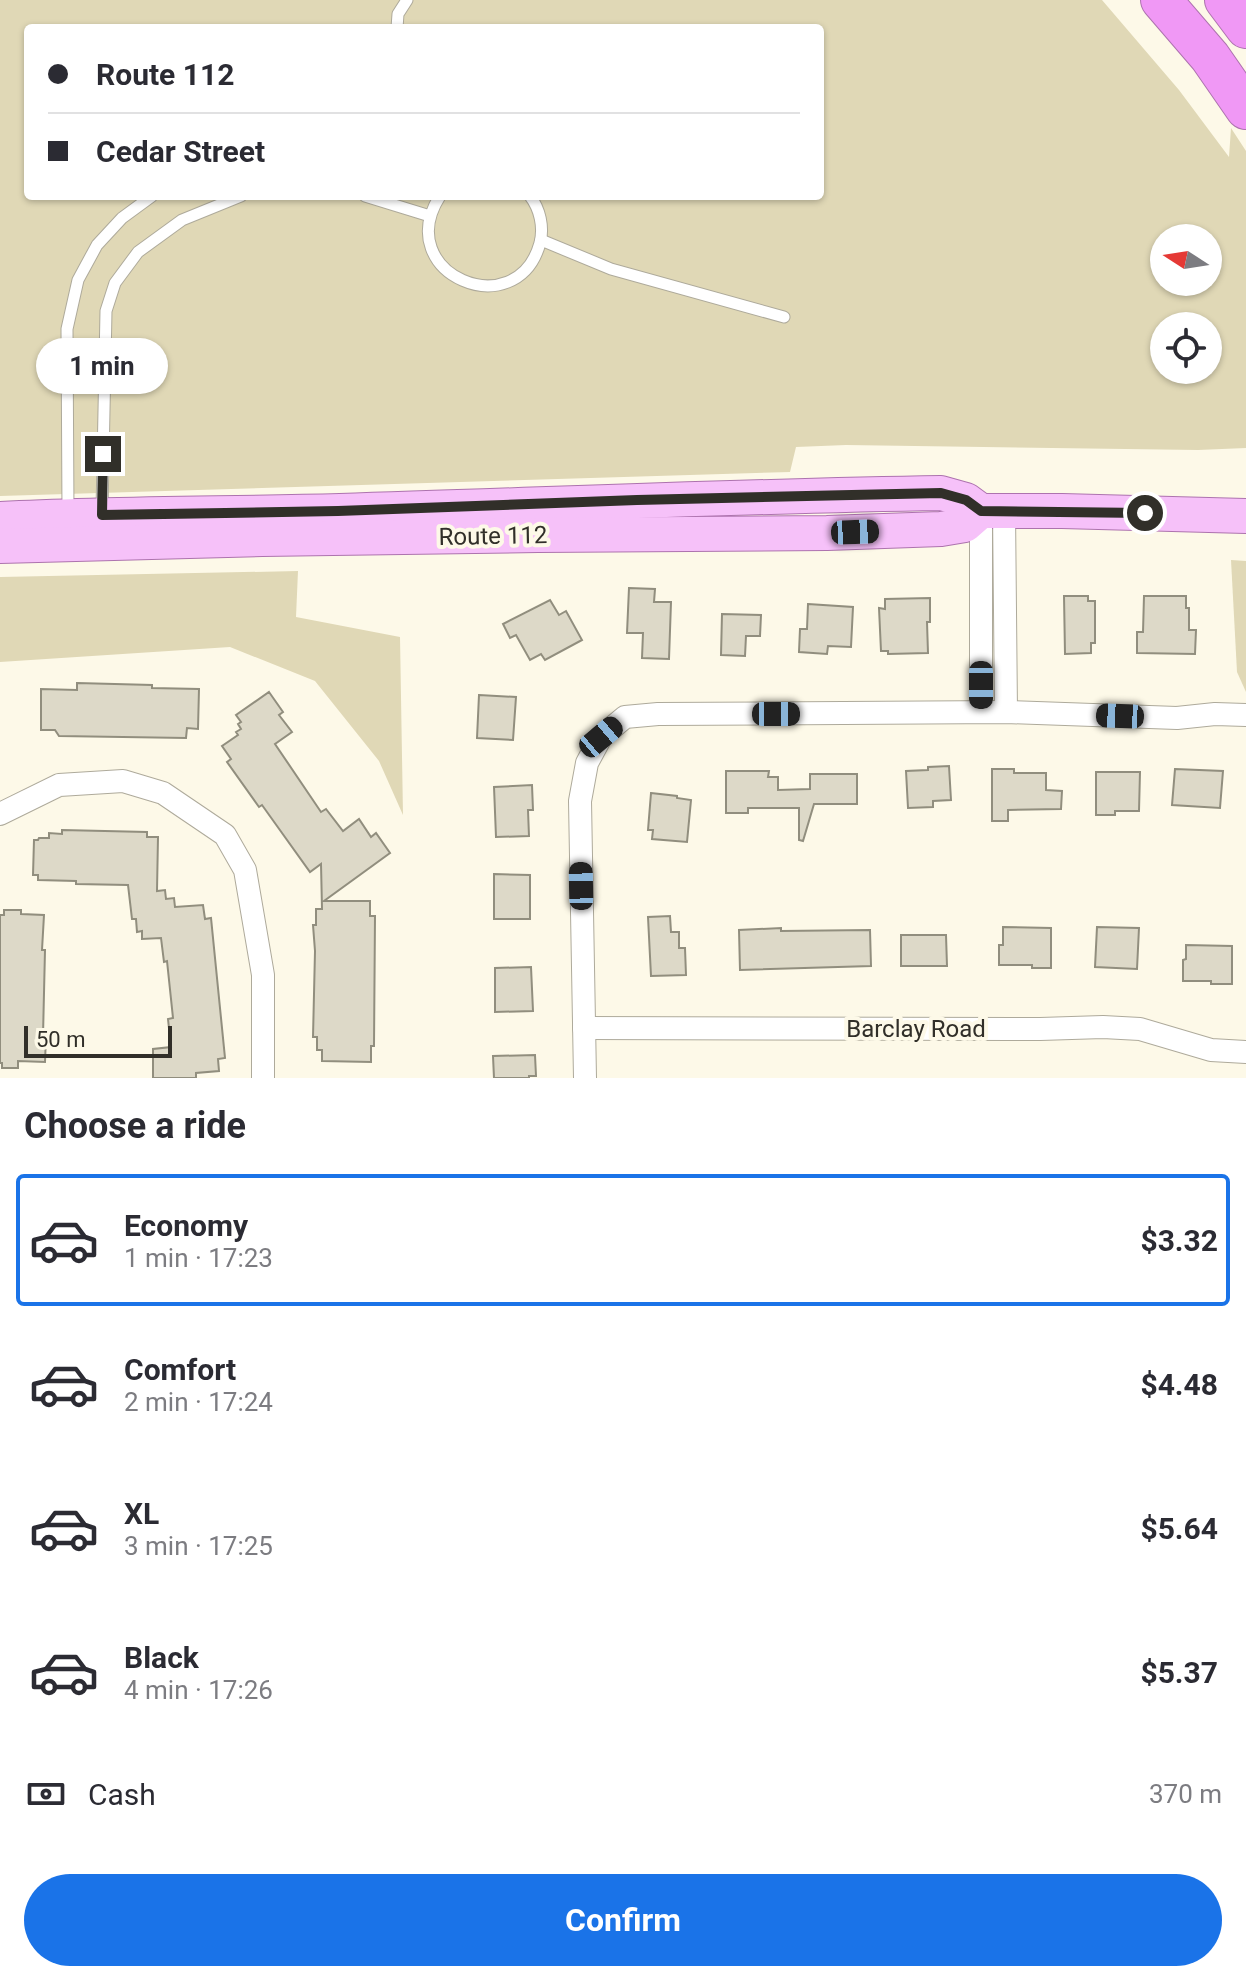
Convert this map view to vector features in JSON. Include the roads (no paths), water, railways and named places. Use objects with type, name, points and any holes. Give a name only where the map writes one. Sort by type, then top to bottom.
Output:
[{"type":"highway","points":[[1161,0],[1210,57],[1246,109]]},
{"type":"highway","points":[[1225,0],[1246,28]]},
{"type":"main road","name":"Route 112","points":[[0,519],[68,530],[554,535],[941,529],[965,525],[993,511],[1246,516]]},
{"type":"main road","name":"Route 112","points":[[0,546],[68,530]]},
{"type":"street","points":[[981,712],[993,511]]},
{"type":"street","points":[[993,511],[1006,712]]},
{"type":"street","points":[[585,1078],[580,801],[587,763],[601,737],[625,717],[658,714],[981,712],[1177,718],[1246,715]]},
{"type":"street","points":[[0,814],[59,785],[123,781],[163,793],[225,835],[245,870],[263,975],[263,1078]]},
{"type":"street","name":"Barclay Road","points":[[584,1028],[1103,1027],[1140,1029],[1211,1050],[1246,1052]]},
{"type":"lane","points":[[397,24],[398,14],[407,0]]},
{"type":"lane","points":[[68,530],[67,329],[78,280],[97,245],[122,218],[147,200]]},
{"type":"lane","points":[[102,529],[106,311],[115,283],[138,252],[182,220],[231,200]]},
{"type":"lane","points":[[378,200],[430,216]]},
{"type":"lane","points":[[438,200],[430,216],[428,234],[442,267],[456,279],[473,285],[491,286],[509,281],[535,257],[541,240],[541,220],[533,200]]},
{"type":"lane","points":[[541,240],[611,269],[784,317]]},
{"type":"lane","points":[[67,373],[105,371]]}]
